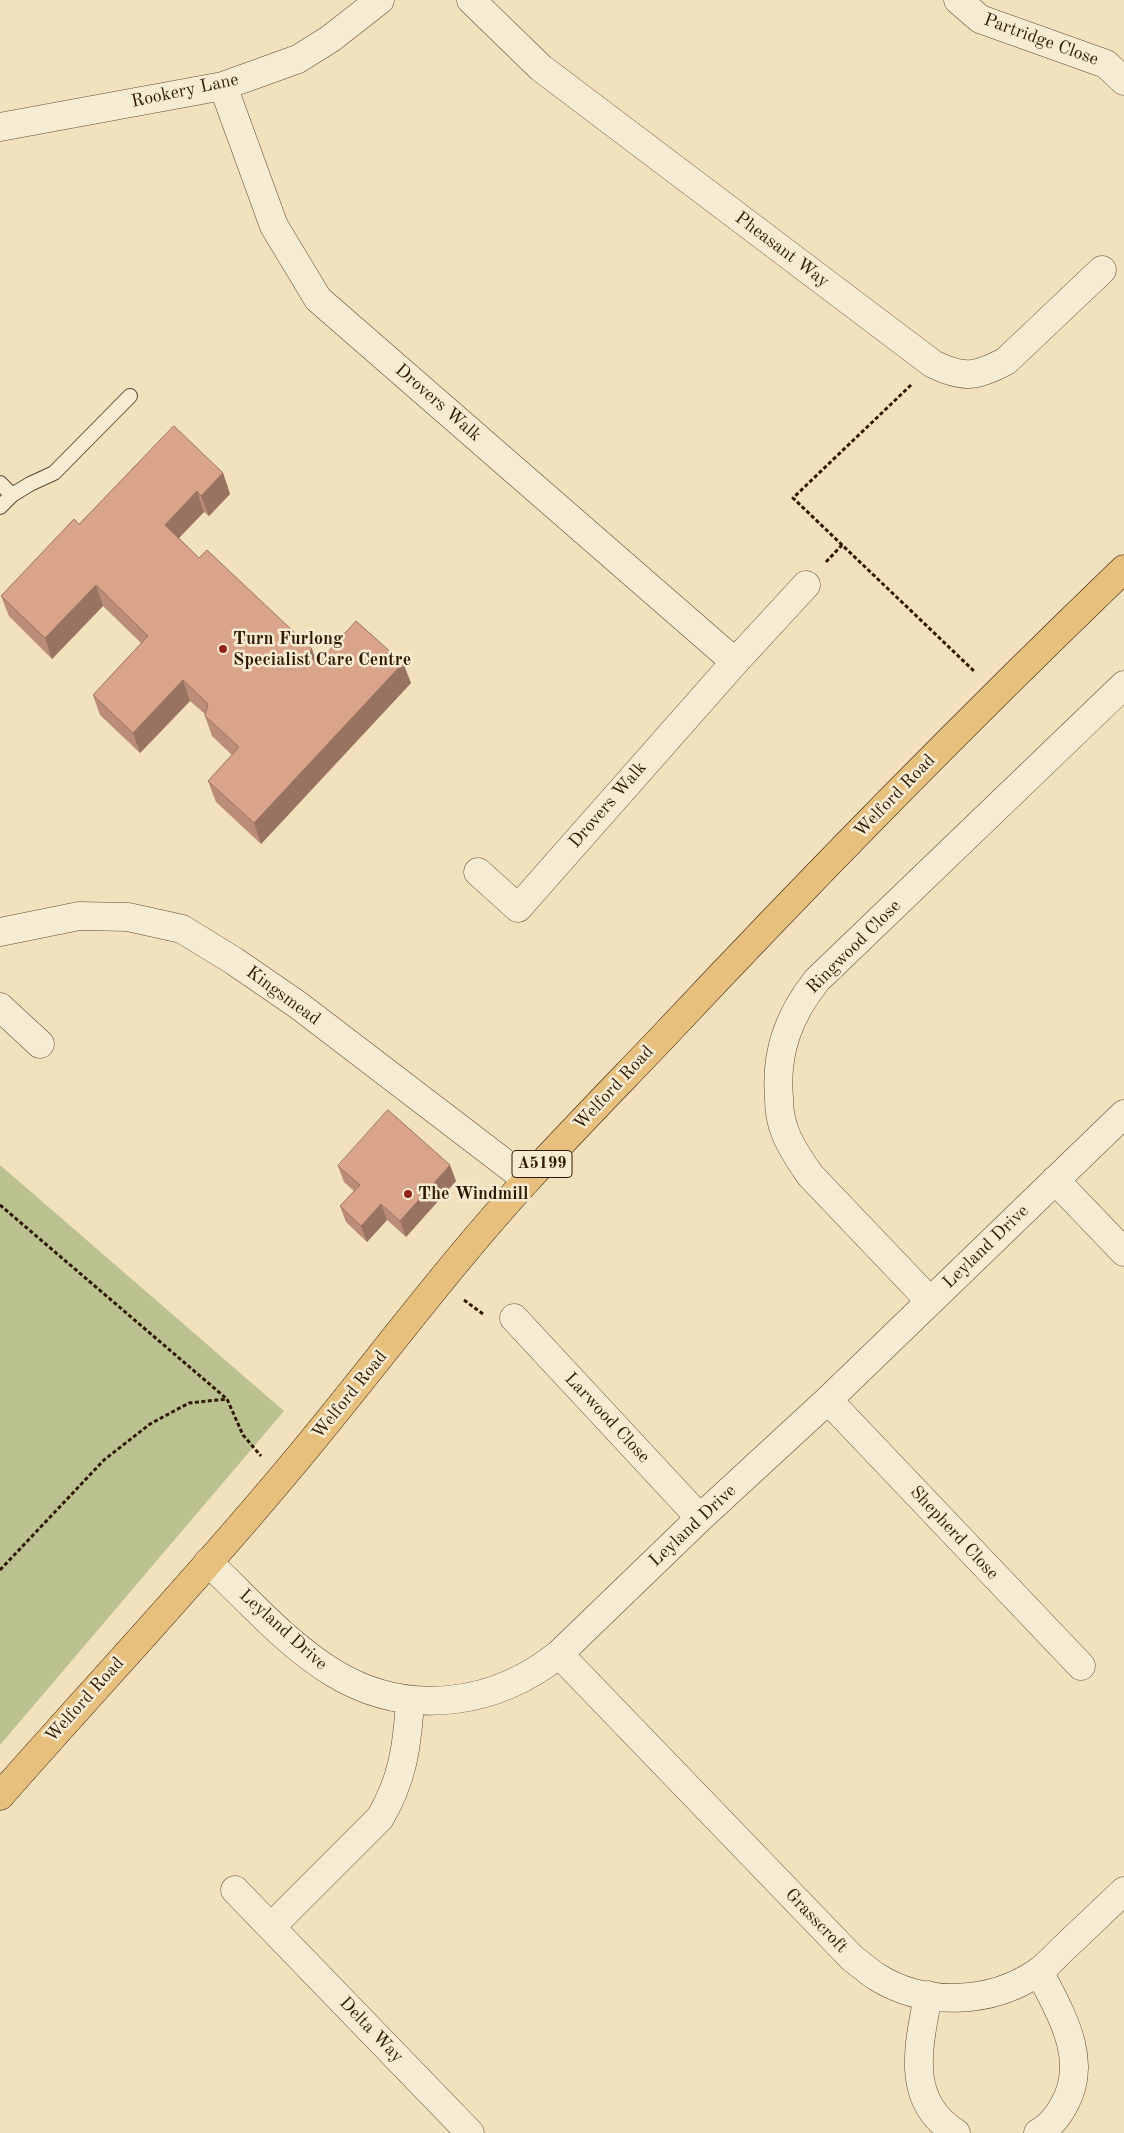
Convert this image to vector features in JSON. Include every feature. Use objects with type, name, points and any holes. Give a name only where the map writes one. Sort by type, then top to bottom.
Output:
[{"type":"main road","name":"Welford Road","points":[[0,1796],[281,1479],[440,1282],[527,1180],[722,974],[996,692],[1124,570]]},
{"type":"street","name":"Rookery Lane","points":[[0,127],[223,86],[298,59],[330,39],[380,0]]},
{"type":"street","name":"Pheasant Way","points":[[470,0],[541,68],[933,364],[952,373],[970,375],[988,371],[1006,361],[1102,270]]},
{"type":"street","name":"Partridge Close","points":[[958,0],[980,19],[1106,64],[1124,81]]},
{"type":"street","name":"Drovers Walk","points":[[223,86],[274,226],[318,299],[735,662]]},
{"type":"street","name":"Drovers Walk","points":[[478,872],[518,908],[735,662],[806,585]]},
{"type":"street","name":"Ringwood Close","points":[[930,1302],[816,1182],[795,1153],[784,1130],[779,1107],[779,1060],[784,1039],[791,1018],[803,998],[818,980],[1124,685]]},
{"type":"street","name":"Kingsmead","points":[[0,932],[79,916],[128,917],[182,929],[234,960],[298,1005],[527,1180]]},
{"type":"street","points":[[0,1007],[40,1044]]},
{"type":"street","name":"Leyland Drive","points":[[208,1562],[299,1649],[326,1670],[358,1688],[410,1702],[448,1700],[495,1691],[521,1681],[559,1654],[700,1518],[828,1400],[1124,1114]]},
{"type":"street","points":[[1055,1180],[1124,1252]]},
{"type":"street","name":"Larwood Close","points":[[514,1318],[700,1518]]},
{"type":"street","name":"Shepherd Close","points":[[828,1400],[1081,1666]]},
{"type":"street","name":"Grasscroft","points":[[559,1654],[852,1958],[877,1977],[908,1991],[963,1998],[988,1995],[1017,1984],[1039,1971],[1124,1891]]},
{"type":"street","points":[[272,1927],[380,1818],[392,1796],[401,1773],[407,1740],[410,1702]]},
{"type":"street","name":"Delta Way","points":[[235,1890],[470,2133]]},
{"type":"street","points":[[1038,2133],[1058,2116],[1068,2098],[1074,2075],[1074,2053],[1068,2030],[1039,1971]]},
{"type":"street","points":[[928,1995],[920,2046],[918,2073],[921,2089],[929,2106],[939,2120],[956,2133]]},
{"type":"lane","points":[[0,507],[12,495],[54,473],[130,396]]},
{"type":"lane","points":[[0,483],[12,495]]},
{"type":"path","points":[[933,364],[793,498],[996,692]]},
{"type":"path","points":[[0,1205],[227,1399],[243,1435],[281,1479]]},
{"type":"path","points":[[440,1282],[482,1314],[514,1318]]},
{"type":"path","points":[[0,1570],[104,1460],[150,1424],[189,1403],[227,1399]]},
{"type":"green space","points":[[0,1165],[284,1411],[0,1745]]},
{"type":"building","name":"Turn Furlong Specialist Care Centre","points":[[174,426],[223,473],[201,496],[197,491],[165,525],[199,558],[207,550],[312,649],[307,655],[317,664],[356,621],[403,663],[254,823],[208,781],[239,747],[205,716],[208,704],[183,680],[133,733],[93,695],[148,636],[96,585],[45,638],[1,596],[74,519],[79,524]]},
{"type":"building","points":[[388,1110],[450,1165],[400,1221],[381,1204],[361,1226],[340,1206],[360,1185],[338,1166]]},
{"type":"place","name":"Turn Furlong Specialist Care Centre","points":[[223,649]]},
{"type":"place","name":"The Windmill","points":[[408,1194]]}]
